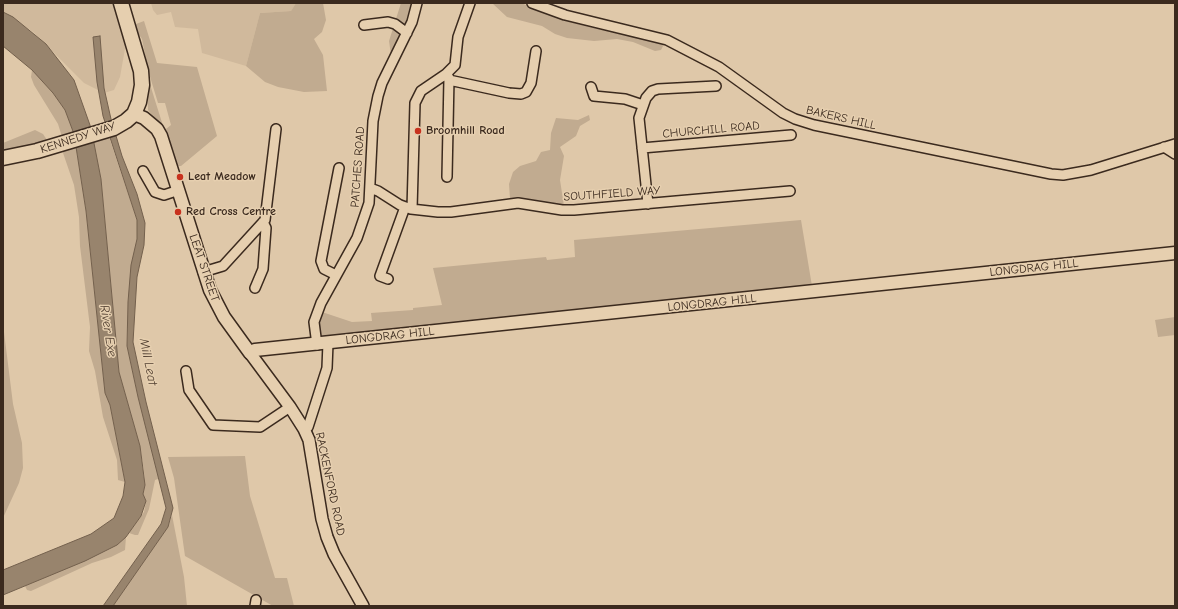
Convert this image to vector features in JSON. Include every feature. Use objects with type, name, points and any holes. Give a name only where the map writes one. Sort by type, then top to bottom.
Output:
[{"type":"main road","points":[[121,3],[141,71],[142,85],[139,102],[134,114]]},
{"type":"main road","name":"KENNEDY WAY","points":[[3,160],[114,128],[134,114]]},
{"type":"main road","name":"LEAT STREET","points":[[134,114],[147,120],[157,129],[161,136],[203,272],[216,305],[250,353]]},
{"type":"main road","name":"LONGDRAG HILL","points":[[250,353],[255,350],[1175,253]]},
{"type":"street","name":"PATCHES ROAD","points":[[304,429],[308,427],[327,368],[329,355],[322,344],[314,322],[320,303],[357,238],[364,220],[369,203],[373,121],[378,96],[382,83],[407,33],[417,3]]},
{"type":"street","points":[[388,279],[380,276],[409,208],[415,103],[418,94],[425,87],[447,77],[455,65],[458,37],[470,3]]},
{"type":"street","name":"BAKERS HILL","points":[[532,3],[566,15],[667,40],[719,68],[783,113],[795,119],[814,125],[1050,174],[1063,175],[1091,170],[1175,144]]},
{"type":"street","points":[[370,27],[388,22],[395,24],[407,33]]},
{"type":"street","points":[[447,77],[508,93],[521,94],[526,92],[540,61],[536,51]]},
{"type":"street","points":[[447,77],[447,177]]},
{"type":"street","points":[[648,204],[639,118],[648,94],[655,90],[716,85]]},
{"type":"street","points":[[591,87],[594,96],[624,99],[643,105]]},
{"type":"street","points":[[203,272],[223,266],[263,222],[266,214],[276,129]]},
{"type":"street","name":"CHURCHILL ROAD","points":[[642,148],[785,133]]},
{"type":"street","points":[[1164,147],[1175,154]]},
{"type":"street","points":[[336,275],[324,269],[321,261],[339,168]]},
{"type":"street","points":[[143,171],[155,192],[164,195],[178,190]]},
{"type":"street","name":"SOUTHFIELD WAY","points":[[370,188],[409,208],[451,212],[518,203],[562,210],[574,210],[790,191]]},
{"type":"street","points":[[255,288],[263,269],[266,228],[263,222]]},
{"type":"street","name":"RACKENFORD ROAD","points":[[250,353],[290,407],[304,429],[308,440],[322,519],[327,537],[337,560],[363,606]]},
{"type":"street","points":[[186,371],[189,390],[213,425],[260,427],[290,407]]},
{"type":"shaded area","points":[[3,3],[114,3],[126,43],[120,77],[114,90],[104,93],[84,83],[33,32],[3,12]]},
{"type":"shaded area","points":[[151,3],[296,3],[291,11],[260,13],[246,66],[202,53],[198,29],[175,27],[171,12],[157,15],[153,10]]},
{"type":"shaded area","points":[[296,3],[323,3],[326,20],[322,32],[314,39],[323,55],[327,91],[304,92],[278,87],[265,82],[246,66],[260,13],[291,11]]},
{"type":"shaded area","points":[[401,3],[414,3],[410,20],[391,55],[389,41]]},
{"type":"shaded area","points":[[492,3],[521,3],[566,21],[664,44],[661,50],[655,51],[633,42],[617,39],[594,41],[567,38],[555,34],[542,26],[507,17]]},
{"type":"shaded area","points":[[144,21],[157,63],[197,67],[217,136],[181,166],[177,166],[166,129],[171,125],[165,103],[158,103],[148,70],[142,39],[135,29],[136,24]]},
{"type":"shaded area","points":[[32,70],[53,93],[65,110],[74,134],[62,137],[58,124],[34,85],[31,77]]},
{"type":"shaded area","points":[[148,78],[164,129],[148,110]]},
{"type":"shaded area","points":[[589,115],[590,120],[580,126],[576,136],[560,147],[564,156],[560,180],[564,206],[536,200],[510,199],[509,184],[513,172],[520,166],[536,161],[541,152],[550,150],[551,133],[556,118],[578,120]]},
{"type":"shaded area","points":[[35,130],[43,134],[47,140],[3,152],[3,143]]},
{"type":"shaded area","points":[[109,137],[137,220],[137,239],[128,302],[127,346],[138,397],[158,473],[158,479],[155,480],[149,509],[138,535],[129,533],[144,512],[146,501],[143,494],[145,485],[144,472],[140,446],[119,372],[101,179],[93,140]]},
{"type":"shaded area","points":[[76,146],[86,211],[105,393],[110,405],[125,482],[118,480],[117,460],[103,417],[95,371],[89,351],[90,327],[80,246],[79,217],[74,185],[62,150]]},
{"type":"shaded area","points":[[801,220],[812,286],[318,339],[316,331],[322,312],[352,322],[372,321],[371,313],[413,310],[413,308],[442,305],[433,268],[546,257],[547,260],[575,257],[574,240]]},
{"type":"shaded area","points":[[1175,317],[1175,335],[1158,337],[1155,320]]},
{"type":"shaded area","points":[[3,324],[13,404],[22,443],[23,468],[19,483],[3,518]]},
{"type":"shaded area","points":[[245,456],[250,496],[275,578],[287,578],[294,606],[273,606],[185,556],[174,478],[168,457]]},
{"type":"shaded area","points":[[172,515],[184,577],[187,606],[113,606],[168,527]]},
{"type":"shaded area","points":[[126,537],[125,550],[111,557],[92,563],[31,591],[27,590],[25,586],[117,545]]},
{"type":"water","name":"River Exe","points":[[3,12],[13,17],[46,44],[74,80],[91,128],[101,179],[119,372],[140,446],[145,485],[143,494],[146,501],[141,516],[126,537],[117,545],[85,561],[3,595],[3,570],[91,534],[114,518],[123,496],[125,482],[110,405],[105,393],[86,211],[74,134],[65,110],[53,93],[32,70],[3,46]]},
{"type":"water","points":[[100,36],[104,88],[111,119],[122,156],[137,194],[145,223],[144,245],[137,277],[133,342],[146,402],[173,508],[168,527],[113,606],[103,606],[161,524],[166,508],[138,397],[127,346],[128,302],[131,265],[137,239],[137,220],[103,116],[97,82],[93,37]]},
{"type":"place","name":"Broomhill Road","points":[[418,131]]},
{"type":"place","name":"Leat Meadow","points":[[180,177]]},
{"type":"place","name":"Red Cross Centre","points":[[178,212]]},
{"type":"water label","name":"Mill Leat","points":[[148,362]]}]
